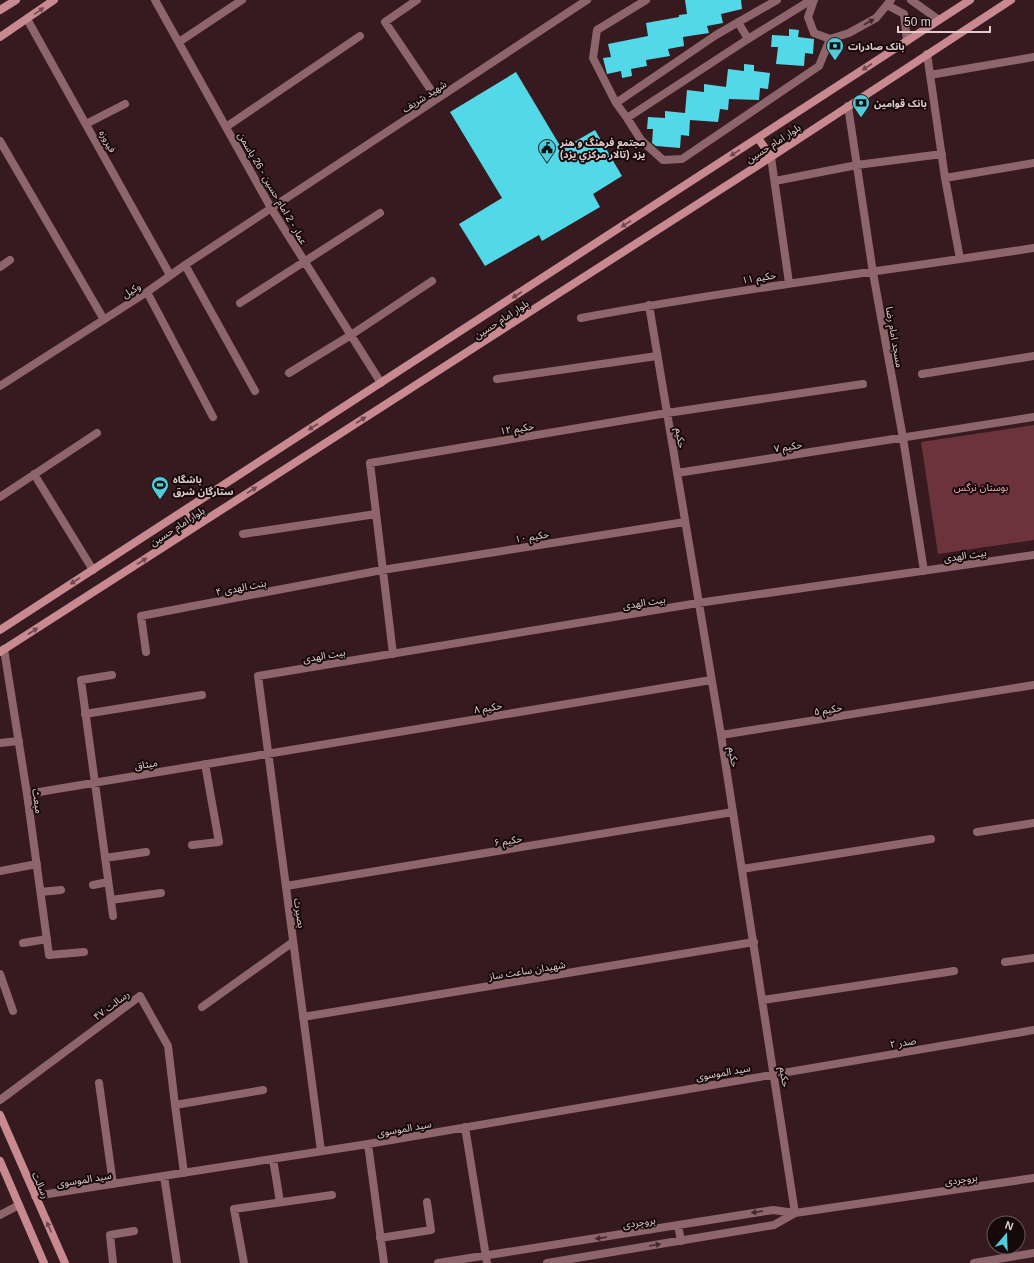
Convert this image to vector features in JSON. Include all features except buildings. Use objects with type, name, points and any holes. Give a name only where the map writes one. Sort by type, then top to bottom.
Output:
[{"type":"main road","points":[[0,10],[16,0]]},
{"type":"main road","points":[[0,37],[54,0]]},
{"type":"main road","name":"بلوار امام حسین","points":[[0,630],[970,0]]},
{"type":"main road","name":"بلوار امام حسین","points":[[2,650],[770,157],[1011,0]]},
{"type":"main road","points":[[758,138],[770,157]]},
{"type":"main road","points":[[183,511],[194,527]]},
{"type":"main road","name":"رسالت","points":[[0,1116],[65,1263]]},
{"type":"main road","points":[[1,1165],[44,1263]]},
{"type":"street","name":"عمار - 2 امام حسین - 26 یاسمن","points":[[155,0],[271,208],[381,383]]},
{"type":"street","points":[[179,42],[242,0]]},
{"type":"street","points":[[417,0],[385,22],[437,99]]},
{"type":"street","name":"شهید شریف","points":[[271,208],[588,0]]},
{"type":"street","points":[[646,0],[597,30],[593,58],[616,103],[641,140],[664,160],[682,159],[820,66],[830,39]]},
{"type":"street","points":[[616,103],[716,35],[777,0]]},
{"type":"street","points":[[627,118],[748,39],[813,0]]},
{"type":"street","points":[[813,0],[808,17],[814,33],[830,39],[849,33],[876,18],[889,2],[904,14],[908,41]]},
{"type":"street","points":[[911,0],[939,20]]},
{"type":"street","name":"فیروزه","points":[[27,19],[170,275]]},
{"type":"street","points":[[738,22],[748,39]]},
{"type":"street","points":[[226,127],[360,36]]},
{"type":"street","points":[[927,54],[945,178],[960,259]]},
{"type":"street","points":[[930,75],[1034,57]]},
{"type":"street","points":[[86,124],[125,104]]},
{"type":"street","name":"مسجد امام رضا","points":[[848,106],[873,273],[903,438],[924,571]]},
{"type":"street","points":[[0,141],[104,318]]},
{"type":"street","points":[[774,181],[857,166],[942,154]]},
{"type":"street","points":[[770,157],[789,283]]},
{"type":"street","points":[[945,178],[1034,163]]},
{"type":"street","name":"وکیل","points":[[0,386],[104,318],[147,292],[184,265],[271,208]]},
{"type":"street","points":[[240,303],[380,213]]},
{"type":"street","name":"حکیم ۱۱","points":[[581,318],[649,305],[789,283],[873,273],[1034,248]]},
{"type":"street","points":[[0,267],[10,260]]},
{"type":"street","points":[[184,265],[255,391]]},
{"type":"street","points":[[289,373],[351,335],[432,281]]},
{"type":"street","points":[[147,292],[213,416]]},
{"type":"street","name":"حکیم","points":[[649,305],[721,735],[795,1213]]},
{"type":"street","points":[[498,379],[657,356]]},
{"type":"street","points":[[922,374],[1034,356]]},
{"type":"street","name":"حکیم ۱۲","points":[[376,514],[370,463],[667,413],[863,384]]},
{"type":"street","name":"حکیم ۷","points":[[676,473],[1034,417]]},
{"type":"street","points":[[0,497],[97,433]]},
{"type":"street","points":[[34,474],[93,570]]},
{"type":"street","points":[[243,534],[376,514],[393,654]]},
{"type":"street","name":"حکیم ۱۰","points":[[382,570],[685,522]]},
{"type":"street","name":"بیت الهدی","points":[[258,676],[698,604],[1034,555]]},
{"type":"street","name":"بنت الهدی ۴","points":[[146,652],[141,616],[382,570]]},
{"type":"street","name":"مبعث","points":[[2,650],[27,794],[49,955],[84,952]]},
{"type":"street","points":[[112,675],[81,680],[113,916]]},
{"type":"street","name":"بصیرت","points":[[258,676],[321,1151]]},
{"type":"street","name":"حکیم ۸","points":[[268,753],[711,680]]},
{"type":"street","name":"حکیم ۵","points":[[721,735],[939,702],[1034,685]]},
{"type":"street","points":[[85,714],[202,695]]},
{"type":"street","points":[[0,744],[18,741]]},
{"type":"street","name":"میثاق","points":[[27,794],[268,753]]},
{"type":"street","points":[[192,845],[219,842],[205,764]]},
{"type":"street","name":"حکیم ۶","points":[[286,886],[733,812]]},
{"type":"street","points":[[977,832],[1034,823]]},
{"type":"street","points":[[742,869],[931,839]]},
{"type":"street","points":[[105,858],[146,852]]},
{"type":"street","points":[[0,871],[36,864]]},
{"type":"street","points":[[93,885],[108,882]]},
{"type":"street","points":[[41,892],[61,890]]},
{"type":"street","points":[[111,900],[161,893]]},
{"type":"street","points":[[23,943],[47,939]]},
{"type":"street","points":[[202,1007],[293,942]]},
{"type":"street","name":"شهیدان ساعت ساز","points":[[303,1017],[754,942]]},
{"type":"street","points":[[1005,962],[1034,958]]},
{"type":"street","points":[[763,1000],[954,971]]},
{"type":"street","points":[[0,974],[13,1011]]},
{"type":"street","name":"رسالت ۴۷","points":[[0,1100],[140,996],[168,1046],[175,1105]]},
{"type":"street","name":"صدر ۲","points":[[774,1073],[1034,1030]]},
{"type":"street","name":"سید الموسوی","points":[[36,1196],[368,1144],[774,1073]]},
{"type":"street","points":[[99,1083],[113,1184]]},
{"type":"street","points":[[184,1173],[175,1105],[263,1090]]},
{"type":"street","points":[[465,1127],[486,1259]]},
{"type":"street","points":[[368,1144],[384,1263]]},
{"type":"street","points":[[273,1159],[280,1202]]},
{"type":"street","points":[[164,1176],[177,1263]]},
{"type":"street","name":"بروجردی","points":[[438,1263],[486,1259],[678,1225],[773,1210],[795,1213],[1034,1178]]},
{"type":"street","points":[[244,1263],[234,1209],[332,1194]]},
{"type":"street","points":[[380,1238],[432,1230],[427,1202]]},
{"type":"street","points":[[0,1215],[19,1205]]},
{"type":"street","name":"بروجردی","points":[[547,1263],[566,1262],[774,1225],[795,1213]]},
{"type":"street","points":[[678,1225],[681,1241]]},
{"type":"street","points":[[113,1263],[110,1235],[134,1231]]},
{"type":"street","points":[[562,1245],[566,1262]]},
{"type":"street","points":[[974,1263],[1034,1253]]},
{"type":"green space","name":"بوستان نرگس","points":[[1034,425],[1034,540],[938,554],[921,442]]},
{"type":"place","name":"بانک صادرات","points":[[835,61]]},
{"type":"place","name":"بانک قوامین","points":[[861,118]]},
{"type":"place","name":"مجتمع فرهنگ و هنر یزد (تالار مركزي یزد)","points":[[547,163]]},
{"type":"place","name":"باشگاه ستارگان شرق","points":[[160,500]]}]
